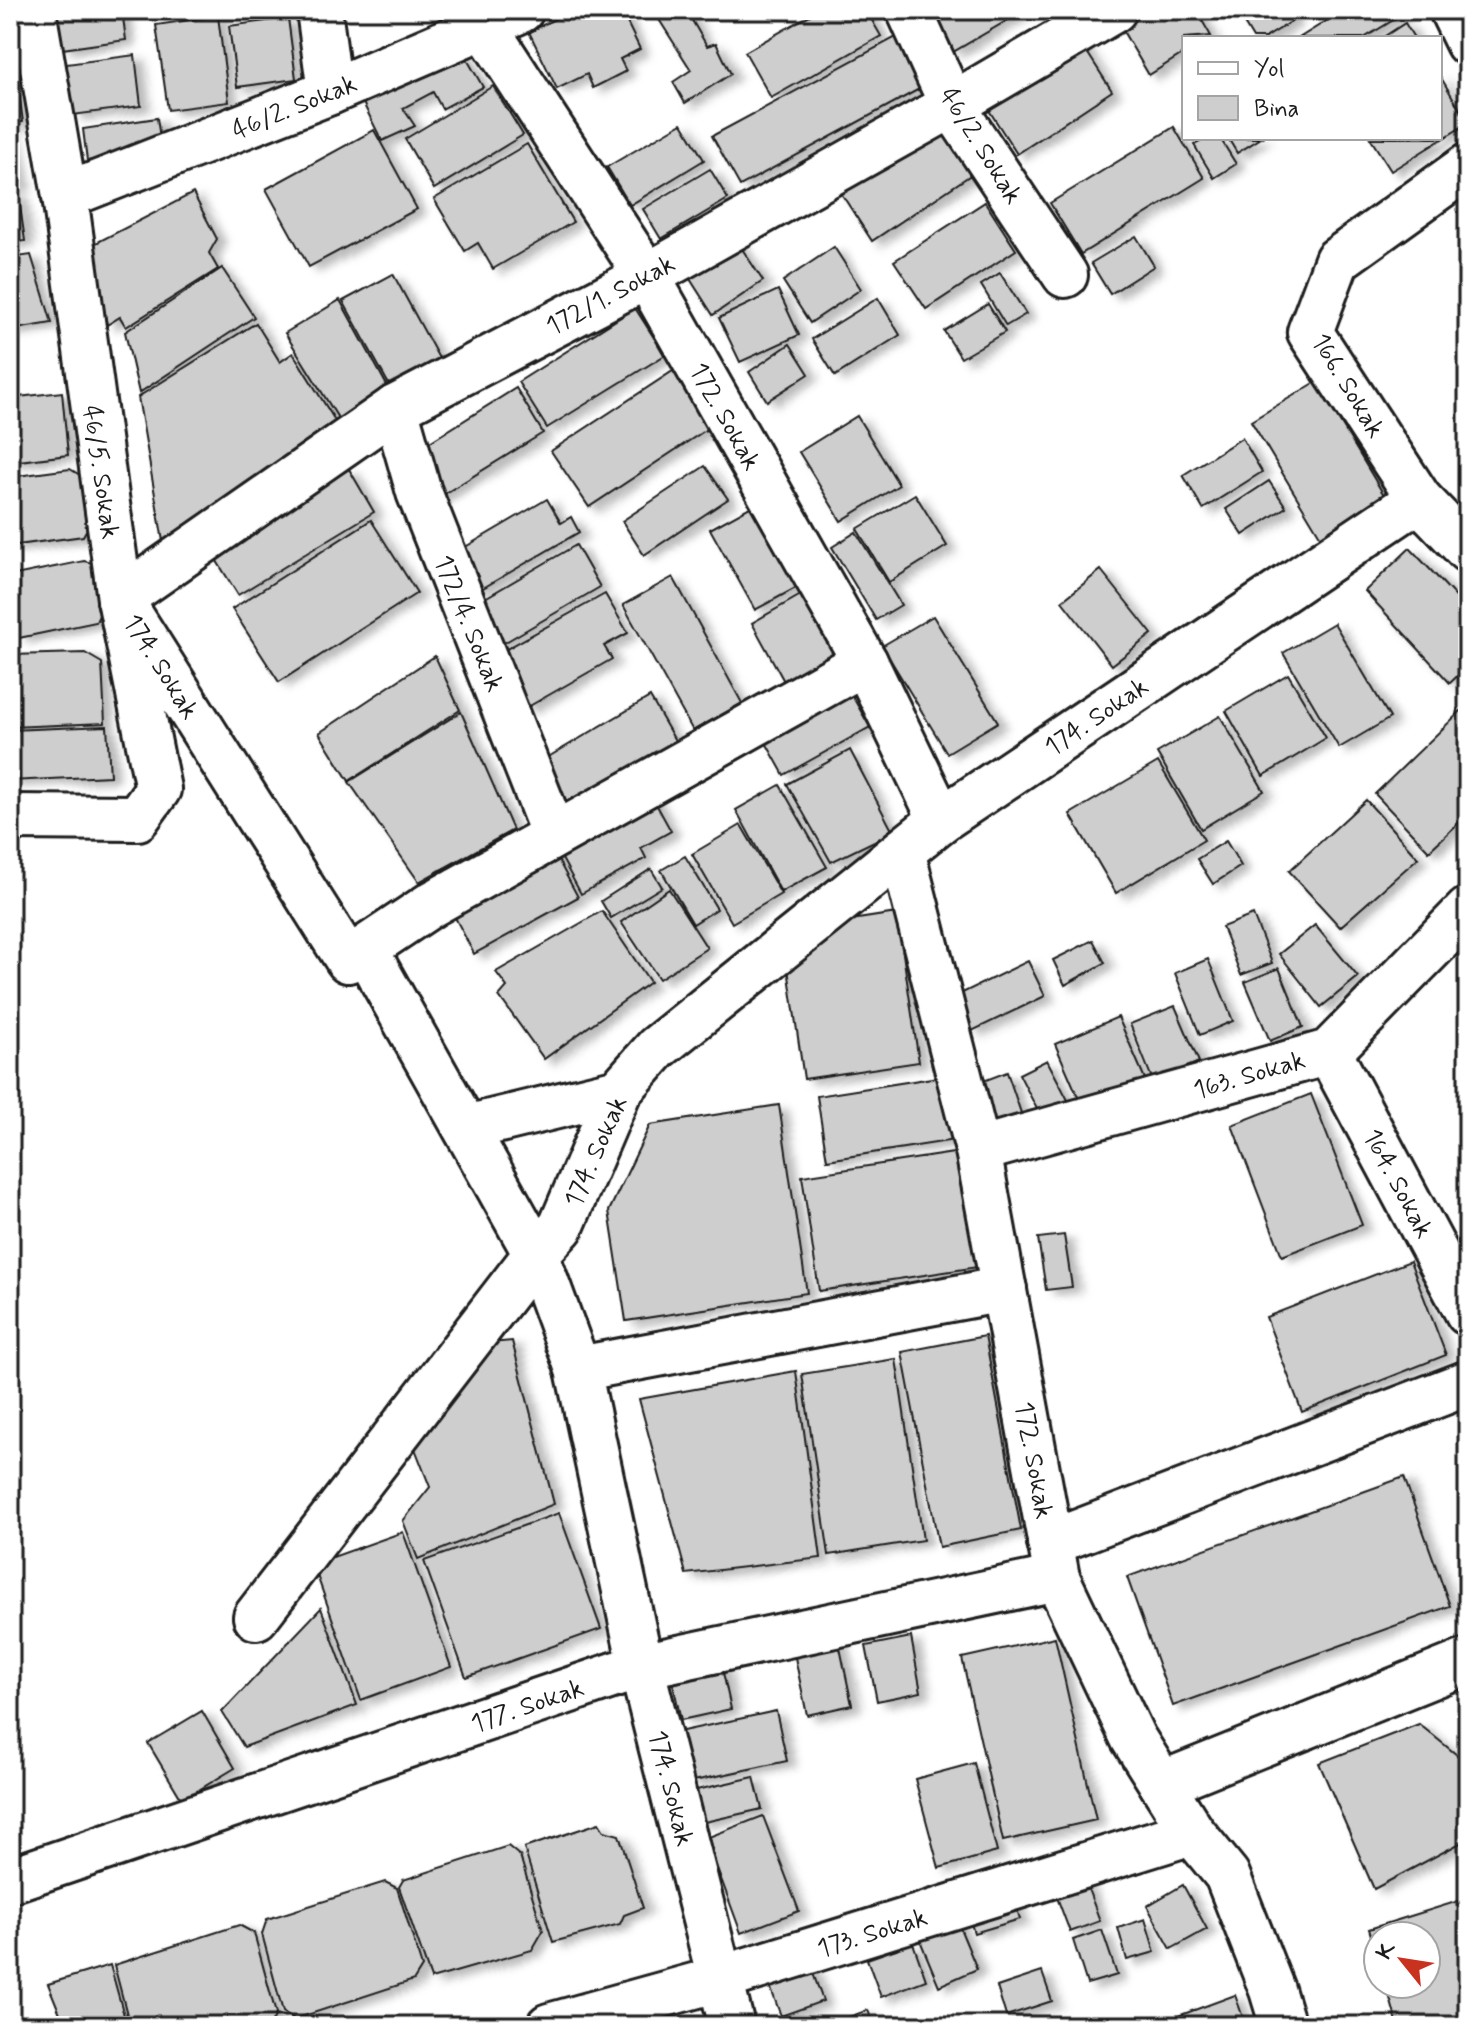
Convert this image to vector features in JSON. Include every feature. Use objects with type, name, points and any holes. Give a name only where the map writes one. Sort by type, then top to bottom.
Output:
[{"type":"street","name":"46/5. Sokak","points":[[19,818],[137,818],[158,789],[120,599],[65,196],[33,10]]},
{"type":"street","points":[[319,10],[330,92]]},
{"type":"street","name":"46/2. Sokak","points":[[909,10],[952,105],[1065,275]]},
{"type":"street","name":"172/1. Sokak","points":[[120,599],[395,408],[647,276],[1114,10]]},
{"type":"street","points":[[1452,10],[1468,43]]},
{"type":"street","name":"46/2. Sokak","points":[[65,196],[330,92],[503,18]]},
{"type":"street","name":"172. Sokak","points":[[503,18],[865,662],[941,820]]},
{"type":"street","name":"166. Sokak","points":[[1468,166],[1337,260],[1310,332],[1419,499],[1468,550]]},
{"type":"street","name":"172/4. Sokak","points":[[395,408],[419,492],[554,835]]},
{"type":"street","name":"174. Sokak","points":[[732,2026],[641,1666],[578,1369],[536,1254],[561,1227],[619,1091],[657,1048],[941,820],[1419,499]]},
{"type":"street","name":"174. Sokak","points":[[120,599],[348,960],[365,949]]},
{"type":"street","points":[[256,1617],[536,1254],[365,949],[432,904],[865,662]]},
{"type":"street","name":"172. Sokak","points":[[902,851],[978,1150],[1054,1561],[1133,1738],[1192,1832],[1227,1875],[1283,2026]]},
{"type":"street","name":"163. Sokak","points":[[978,1150],[1329,1052],[1468,910]]},
{"type":"street","name":"164. Sokak","points":[[1329,1052],[1468,1313]]},
{"type":"street","points":[[466,1128],[619,1091]]},
{"type":"street","points":[[578,1369],[1004,1289]]},
{"type":"street","name":"177. Sokak","points":[[10,1880],[641,1666],[1054,1561],[1468,1383]]},
{"type":"street","points":[[1162,1784],[1468,1661]]},
{"type":"street","name":"173. Sokak","points":[[561,2024],[719,1979],[1192,1832]]},
{"type":"building","points":[[56,10],[122,10],[126,40],[62,49]]},
{"type":"building","points":[[213,10],[263,10],[214,17]]},
{"type":"building","points":[[572,10],[621,10],[640,49],[620,59],[626,71],[593,88],[587,74],[557,89],[529,32]]},
{"type":"building","points":[[653,10],[686,10],[707,46],[716,43],[731,74],[685,103],[673,82],[691,70]]},
{"type":"building","points":[[819,10],[866,10],[881,36],[771,98],[745,52]]},
{"type":"building","points":[[932,10],[1025,10],[953,52]]},
{"type":"building","points":[[1136,10],[1196,10],[1211,36],[1182,36],[1182,54],[1149,75],[1117,21]]},
{"type":"building","points":[[1236,10],[1288,10],[1294,20],[1268,36],[1252,36]]},
{"type":"building","points":[[1344,10],[1400,10],[1403,14],[1367,36],[1302,36]]},
{"type":"building","points":[[218,16],[229,102],[168,110],[156,25]]},
{"type":"building","points":[[288,18],[296,79],[237,87],[229,26]]},
{"type":"building","points":[[1405,23],[1413,36],[1385,36]]},
{"type":"building","points":[[896,37],[923,87],[740,186],[712,136]]},
{"type":"building","points":[[1078,38],[1112,91],[1017,154],[983,101]]},
{"type":"building","points":[[460,47],[483,87],[442,109],[433,92],[403,108],[415,126],[382,141],[359,95]]},
{"type":"building","points":[[135,55],[141,106],[73,115],[66,64]]},
{"type":"building","points":[[14,56],[23,122],[10,124],[10,57]]},
{"type":"building","points":[[1442,79],[1468,123],[1442,139]]},
{"type":"building","points":[[493,86],[523,135],[434,189],[405,139]]},
{"type":"building","points":[[157,118],[162,151],[87,161],[83,129]]},
{"type":"building","points":[[940,119],[975,172],[872,241],[837,187]]},
{"type":"building","points":[[682,123],[704,160],[630,205],[607,167]]},
{"type":"building","points":[[10,127],[21,185],[10,187]]},
{"type":"building","points":[[1174,127],[1204,178],[1081,254],[1050,203]]},
{"type":"building","points":[[374,130],[417,209],[309,267],[266,189]]},
{"type":"building","points":[[1203,140],[1221,140],[1236,164],[1214,178],[1194,145]]},
{"type":"building","points":[[1229,140],[1258,140],[1237,153]]},
{"type":"building","points":[[1371,140],[1441,140],[1391,171]]},
{"type":"building","points":[[527,144],[573,222],[493,269],[478,243],[465,251],[434,199]]},
{"type":"building","points":[[710,169],[728,199],[661,239],[643,209]]},
{"type":"building","points":[[18,192],[25,241],[10,243],[10,193]]},
{"type":"building","points":[[193,193],[217,239],[209,253],[218,269],[126,327],[120,317],[107,325],[90,246]]},
{"type":"building","points":[[985,202],[1016,250],[926,309],[894,261]]},
{"type":"building","points":[[1136,236],[1154,266],[1110,294],[1091,263]]},
{"type":"building","points":[[735,238],[763,281],[713,315],[685,271]]},
{"type":"building","points":[[834,247],[861,289],[810,323],[783,281]]},
{"type":"building","points":[[31,255],[52,323],[10,330],[10,258]]},
{"type":"building","points":[[222,268],[254,317],[139,393],[125,332]]},
{"type":"building","points":[[1000,273],[1026,314],[1006,326],[981,285]]},
{"type":"building","points":[[393,274],[447,373],[398,401],[343,301]]},
{"type":"building","points":[[778,290],[799,335],[740,362],[719,318]]},
{"type":"building","points":[[878,298],[900,335],[835,376],[812,339]]},
{"type":"building","points":[[340,300],[396,402],[348,434],[285,333]]},
{"type":"building","points":[[988,304],[1005,332],[961,358],[944,331]]},
{"type":"building","points":[[635,308],[665,355],[547,428],[518,382]]},
{"type":"building","points":[[256,323],[280,362],[293,353],[344,435],[164,547],[138,397]]},
{"type":"building","points":[[790,344],[809,374],[767,401],[749,372]]},
{"type":"building","points":[[679,367],[716,423],[589,507],[551,451]]},
{"type":"building","points":[[1316,382],[1387,500],[1322,539],[1251,421]]},
{"type":"building","points":[[516,388],[543,433],[436,499],[409,455]]},
{"type":"building","points":[[62,392],[68,455],[10,462],[10,398]]},
{"type":"building","points":[[857,416],[899,485],[841,521],[799,452]]},
{"type":"building","points":[[1242,438],[1262,472],[1203,509],[1183,475]]},
{"type":"building","points":[[705,466],[728,499],[644,555],[622,521]]},
{"type":"building","points":[[70,469],[88,480],[94,516],[83,536],[10,546],[10,477]]},
{"type":"building","points":[[349,469],[374,512],[238,595],[212,553]]},
{"type":"building","points":[[1269,481],[1286,507],[1243,535],[1226,509]]},
{"type":"building","points":[[915,494],[947,546],[889,582],[857,529]]},
{"type":"building","points":[[547,499],[561,523],[571,517],[579,532],[478,591],[455,553]]},
{"type":"building","points":[[759,502],[803,584],[755,610],[710,529]]},
{"type":"building","points":[[371,520],[417,593],[279,682],[232,609]]},
{"type":"building","points":[[856,532],[901,605],[876,620],[832,547]]},
{"type":"building","points":[[576,545],[600,587],[497,647],[473,605]]},
{"type":"building","points":[[1410,548],[1468,610],[1468,666],[1450,683],[1365,591]]},
{"type":"building","points":[[84,561],[96,564],[104,604],[96,622],[19,638],[10,576]]},
{"type":"building","points":[[1101,570],[1152,634],[1112,665],[1062,601]]},
{"type":"building","points":[[673,577],[742,703],[693,731],[623,605]]},
{"type":"building","points":[[806,592],[840,651],[785,683],[752,623]]},
{"type":"building","points":[[605,594],[628,633],[604,646],[612,659],[526,708],[496,655]]},
{"type":"building","points":[[933,616],[998,722],[947,753],[882,646]]},
{"type":"building","points":[[1334,623],[1390,718],[1339,748],[1283,653]]},
{"type":"building","points":[[85,653],[102,663],[105,723],[10,727],[10,655]]},
{"type":"building","points":[[435,656],[460,710],[349,781],[319,733]]},
{"type":"building","points":[[1288,674],[1326,738],[1263,776],[1226,711]]},
{"type":"building","points":[[851,694],[870,727],[784,775],[765,741]]},
{"type":"building","points":[[650,697],[681,751],[563,819],[533,766]]},
{"type":"building","points":[[1468,704],[1468,814],[1429,851],[1375,794]]},
{"type":"building","points":[[461,712],[513,830],[419,882],[349,782]]},
{"type":"building","points":[[1220,716],[1264,791],[1201,829],[1157,753]]},
{"type":"building","points":[[107,726],[110,776],[10,781],[10,730]]},
{"type":"building","points":[[850,750],[893,832],[831,862],[787,784]]},
{"type":"building","points":[[1158,762],[1204,840],[1116,893],[1070,814]]},
{"type":"building","points":[[780,785],[827,867],[781,892],[736,810]]},
{"type":"building","points":[[649,791],[671,831],[641,848],[646,858],[581,894],[554,844]]},
{"type":"building","points":[[1366,800],[1418,858],[1340,927],[1289,871]]},
{"type":"building","points":[[741,825],[781,894],[732,923],[692,854]]},
{"type":"building","points":[[1226,841],[1241,866],[1213,884],[1197,859]]},
{"type":"building","points":[[550,845],[578,897],[474,954],[447,902]]},
{"type":"building","points":[[685,856],[717,909],[693,924],[661,870]]},
{"type":"building","points":[[651,869],[662,887],[611,918],[601,901]]},
{"type":"building","points":[[669,889],[707,948],[659,979],[621,922]]},
{"type":"building","points":[[602,911],[650,982],[544,1059],[499,996],[507,987],[496,972]]},
{"type":"building","points":[[897,913],[919,1062],[804,1079],[786,955],[819,925]]},
{"type":"building","points":[[1253,915],[1272,963],[1241,975],[1222,927]]},
{"type":"building","points":[[1315,925],[1358,977],[1321,1007],[1279,954]]},
{"type":"building","points":[[1093,940],[1105,963],[1065,985],[1053,960]]},
{"type":"building","points":[[1208,959],[1233,1021],[1200,1035],[1175,973]]},
{"type":"building","points":[[1028,961],[1045,996],[972,1031],[956,996]]},
{"type":"building","points":[[1279,968],[1303,1027],[1270,1041],[1245,982]]},
{"type":"building","points":[[1175,1006],[1199,1062],[1153,1081],[1130,1024]]},
{"type":"building","points":[[1118,1017],[1145,1079],[1082,1106],[1055,1044]]},
{"type":"building","points":[[1047,1060],[1069,1102],[1041,1117],[1019,1074]]},
{"type":"building","points":[[1007,1072],[1023,1119],[994,1130],[978,1083]]},
{"type":"building","points":[[945,1076],[955,1140],[827,1160],[817,1096]]},
{"type":"building","points":[[1311,1094],[1362,1225],[1282,1256],[1232,1125]]},
{"type":"building","points":[[779,1105],[807,1293],[626,1321],[609,1211],[650,1125]]},
{"type":"building","points":[[967,1151],[984,1266],[819,1291],[802,1176]]},
{"type":"building","points":[[1064,1235],[1072,1287],[1046,1290],[1038,1238]]},
{"type":"building","points":[[1410,1261],[1446,1355],[1302,1412],[1266,1317]]},
{"type":"building","points":[[985,1336],[1021,1530],[939,1547],[902,1352]]},
{"type":"building","points":[[512,1341],[554,1504],[418,1559],[403,1521],[430,1487],[407,1428],[469,1345]]},
{"type":"building","points":[[896,1359],[923,1540],[829,1555],[802,1374]]},
{"type":"building","points":[[796,1371],[821,1558],[686,1574],[639,1399]]},
{"type":"building","points":[[1404,1477],[1450,1606],[1173,1706],[1127,1577]]},
{"type":"building","points":[[559,1513],[601,1629],[466,1677],[424,1561]]},
{"type":"building","points":[[403,1532],[451,1667],[361,1700],[313,1564]]},
{"type":"building","points":[[321,1608],[357,1705],[244,1747],[222,1712]]},
{"type":"building","points":[[911,1637],[921,1692],[877,1701],[866,1646]]},
{"type":"building","points":[[1055,1637],[1096,1820],[1003,1841],[962,1658]]},
{"type":"building","points":[[838,1638],[852,1705],[807,1715],[793,1648]]},
{"type":"building","points":[[721,1663],[731,1709],[681,1720],[671,1675]]},
{"type":"building","points":[[202,1711],[235,1768],[182,1800],[148,1743]]},
{"type":"building","points":[[776,1711],[787,1761],[689,1782],[678,1732]]},
{"type":"building","points":[[1419,1724],[1468,1764],[1468,1839],[1374,1889],[1319,1763]]},
{"type":"building","points":[[974,1763],[997,1852],[939,1868],[915,1779]]},
{"type":"building","points":[[754,1777],[762,1809],[700,1823],[692,1791]]},
{"type":"building","points":[[763,1816],[799,1911],[741,1933],[706,1838]]},
{"type":"building","points":[[599,1823],[604,1831],[619,1835],[643,1908],[624,1915],[620,1924],[553,1942],[524,1848]]},
{"type":"building","points":[[508,1846],[520,1856],[543,1931],[532,1950],[431,1979],[399,1887],[403,1880]]},
{"type":"building","points":[[1085,1881],[1100,1921],[1070,1932],[1055,1892]]},
{"type":"building","points":[[385,1882],[397,1888],[422,1967],[414,1980],[295,2019],[283,2012],[262,1934],[267,1919]]},
{"type":"building","points":[[1183,1885],[1207,1929],[1171,1949],[1147,1906]]},
{"type":"building","points":[[1013,1896],[1020,1919],[974,1933],[967,1910]]},
{"type":"building","points":[[1468,1898],[1468,2026],[1398,2026],[1391,2000],[1442,2000],[1442,1920],[1398,1920]]},
{"type":"building","points":[[955,1916],[977,1969],[939,1986],[917,1933]]},
{"type":"building","points":[[1145,1919],[1155,1952],[1127,1960],[1118,1928]]},
{"type":"building","points":[[239,1925],[254,1933],[276,2014],[270,2026],[130,2026],[114,1965]]},
{"type":"building","points":[[1102,1930],[1117,1975],[1087,1984],[1073,1940]]},
{"type":"building","points":[[913,1943],[926,1980],[881,1997],[867,1959]]},
{"type":"building","points":[[809,1962],[823,2001],[781,2016],[767,1978]]},
{"type":"building","points":[[110,1965],[127,2026],[65,2026],[48,1984]]},
{"type":"building","points":[[1042,1972],[1052,2001],[1006,2016],[997,1987]]},
{"type":"building","points":[[1235,1995],[1246,2026],[1163,2026],[1162,2022]]},
{"type":"building","points":[[868,2010],[874,2026],[825,2026]]}]
